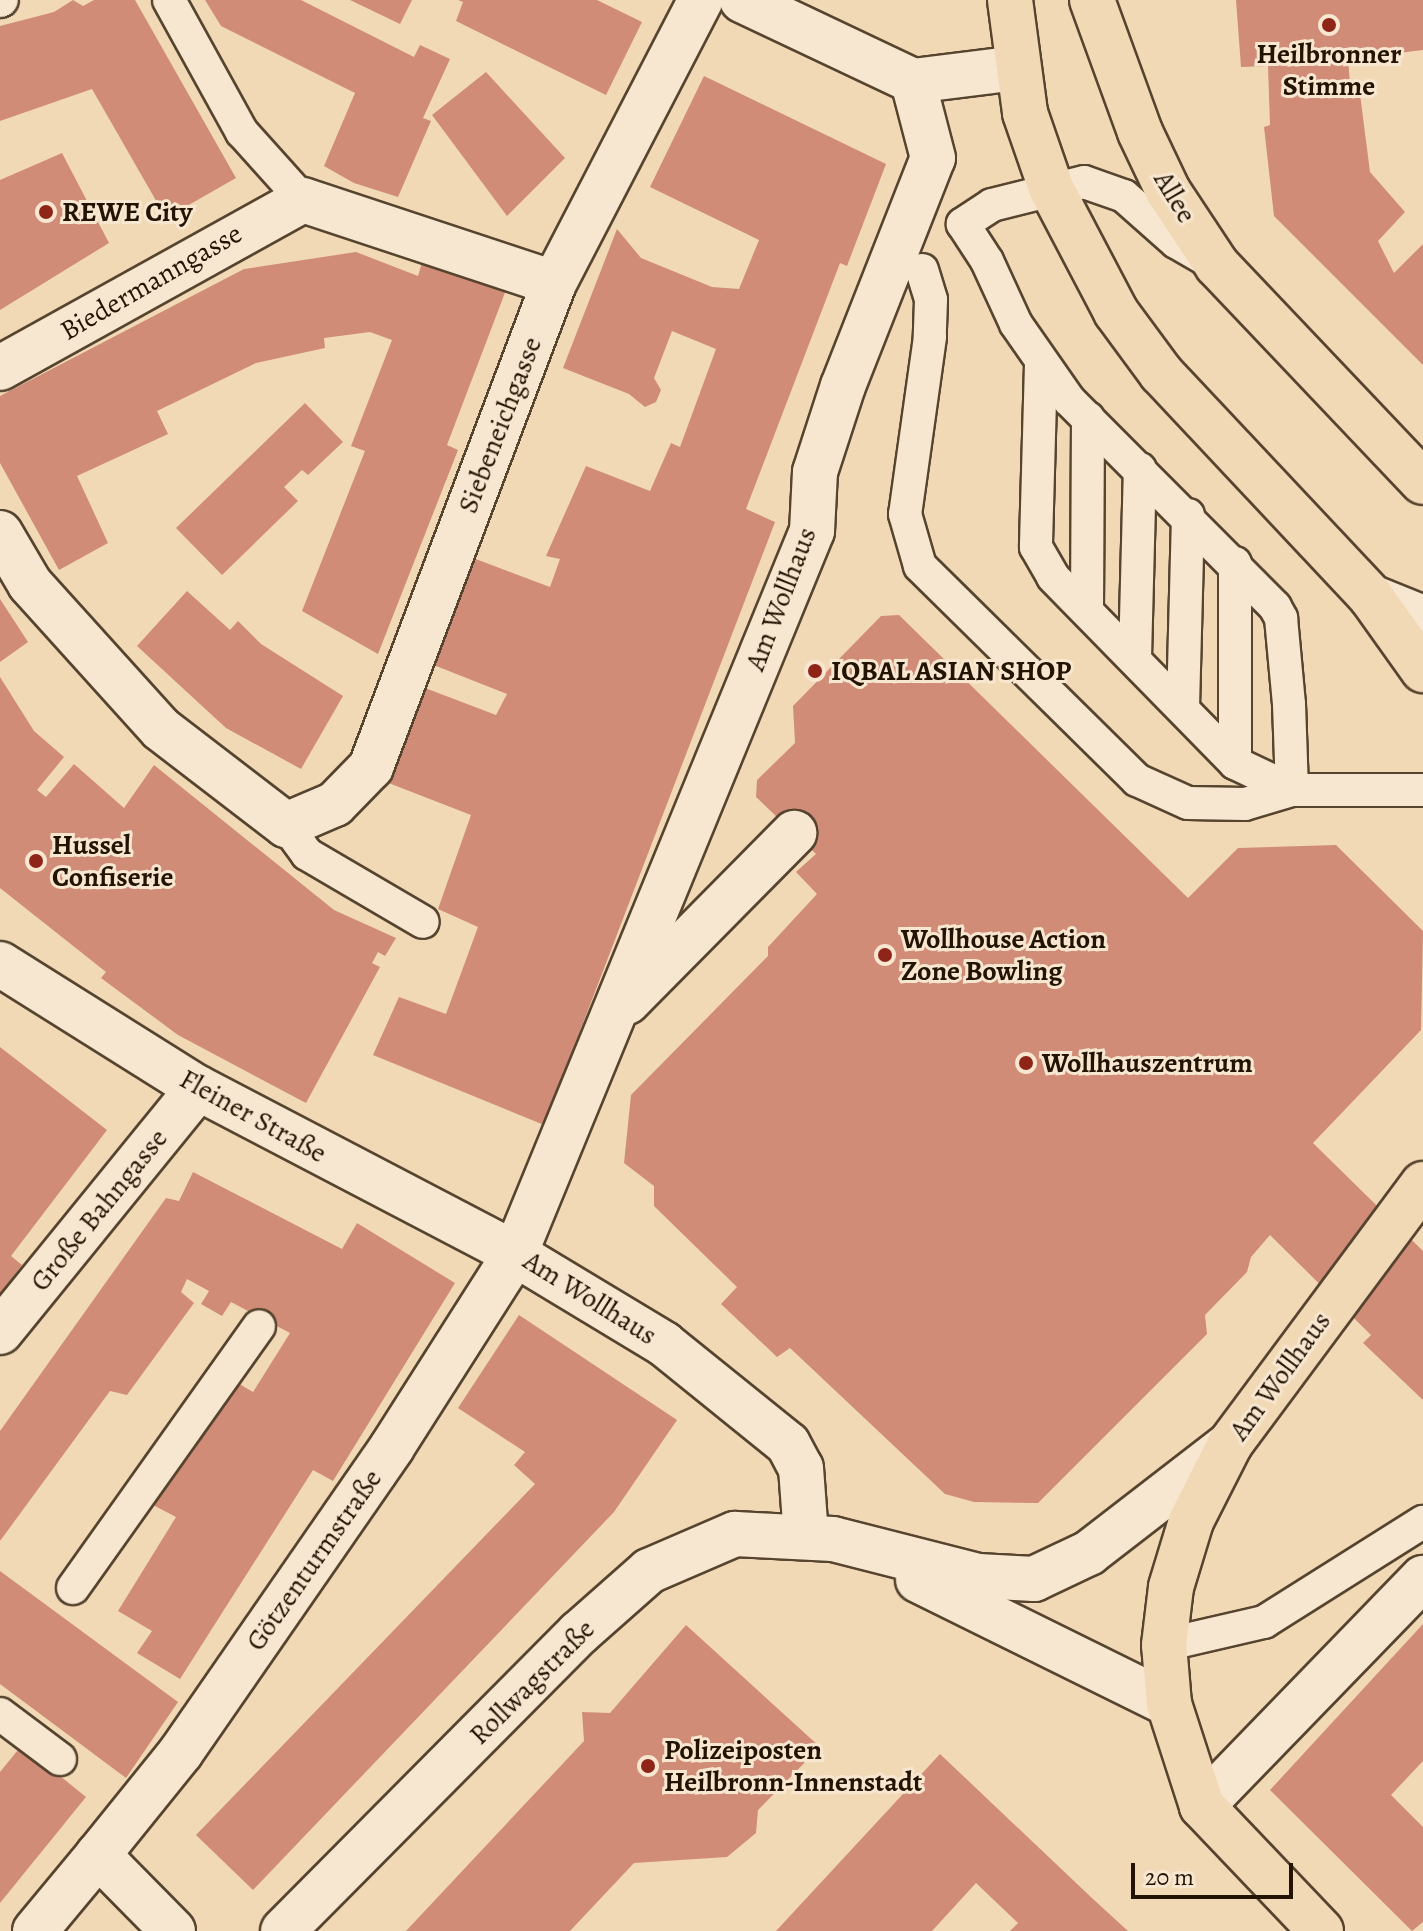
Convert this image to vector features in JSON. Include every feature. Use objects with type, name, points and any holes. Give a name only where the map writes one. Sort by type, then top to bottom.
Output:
[{"type":"main road","points":[[1010,0],[1025,113],[1051,188],[1089,269],[1161,373],[1371,597],[1423,670]]},
{"type":"main road","name":"Allee","points":[[1092,0],[1140,132],[1168,191],[1217,265],[1423,482]]},
{"type":"main road","name":"Am Wollhaus","points":[[1202,1806],[1169,1704],[1164,1645],[1171,1587],[1191,1521],[1230,1444],[1423,1184]]},
{"type":"main road","points":[[1202,1806],[1321,1931]]},
{"type":"street","name":"Siebeneichgasse","points":[[286,825],[335,804],[371,767],[554,283],[701,0]]},
{"type":"street","points":[[742,0],[913,81],[1017,68]]},
{"type":"street","name":"Am Wollhaus","points":[[820,1538],[801,1468],[788,1444],[664,1344],[515,1254],[812,531],[815,472],[834,414],[933,158],[913,81]]},
{"type":"street","points":[[303,200],[554,283]]},
{"type":"street","name":"Biedermanngasse","points":[[0,368],[235,233],[303,200]]},
{"type":"street","points":[[0,533],[30,584],[161,729],[286,825]]},
{"type":"street","points":[[1371,597],[1423,618]]},
{"type":"street","name":"Am Wollhaus","points":[[612,1017],[794,833]]},
{"type":"street","name":"Fleiner Straße","points":[[0,964],[198,1088],[515,1254]]},
{"type":"street","name":"Große Bahngasse","points":[[0,1332],[198,1088]]},
{"type":"street","name":"Götzenturmstraße","points":[[35,1931],[181,1752],[392,1447],[515,1254]]},
{"type":"street","name":"Rollwagstraße","points":[[283,1931],[579,1633],[649,1571],[735,1534],[820,1538],[978,1576],[1034,1579],[1089,1553],[1230,1444]]},
{"type":"street","name":"Rollwagstraße","points":[[820,1538],[1169,1704]]},
{"type":"street","points":[[1202,1806],[1423,1578]]},
{"type":"street","points":[[98,1855],[173,1931]]},
{"type":"lane","points":[[169,0],[242,132],[303,200]]},
{"type":"lane","points":[[1217,265],[1176,242],[1124,196],[1084,182],[992,205],[963,224],[1041,364],[1088,418],[1235,563],[1281,618],[1292,790]]},
{"type":"lane","points":[[922,270],[931,300],[930,337],[905,514],[920,566],[1137,780],[1188,803],[1245,804],[1292,790],[1418,787]]},
{"type":"lane","points":[[1041,364],[1036,547],[1053,577],[1135,657],[1235,763],[1292,790]]},
{"type":"lane","points":[[1087,609],[1088,418]]},
{"type":"lane","points":[[1135,657],[1140,469]]},
{"type":"lane","points":[[1183,707],[1188,515]]},
{"type":"lane","points":[[1235,563],[1235,763]]},
{"type":"lane","points":[[286,825],[307,854],[423,922]]},
{"type":"lane","points":[[73,1588],[259,1326]]},
{"type":"lane","points":[[1164,1645],[1264,1622],[1423,1522]]},
{"type":"lane","points":[[0,1714],[60,1759]]},
{"type":"building","points":[[73,0],[83,6],[94,0],[135,0],[236,178],[166,218],[92,89],[0,121],[0,26],[54,12]]},
{"type":"building","points":[[205,0],[301,0],[414,57],[420,45],[450,59],[423,118],[431,121],[398,197],[354,183],[324,166],[355,93],[221,26]]},
{"type":"building","points":[[350,0],[412,0],[400,24]]},
{"type":"building","points":[[458,0],[597,0],[642,22],[606,95],[456,21],[463,2]]},
{"type":"building","points":[[1236,0],[1423,0],[1423,50],[1348,59],[1351,96],[1360,94],[1370,172],[1405,212],[1378,241],[1394,273],[1423,244],[1423,365],[1274,216],[1264,127],[1270,125],[1268,66],[1241,67]]},
{"type":"building","points":[[486,72],[565,158],[507,216],[432,115]]},
{"type":"building","points":[[704,76],[886,164],[847,266],[840,263],[746,509],[775,522],[544,1125],[373,1055],[399,997],[446,1014],[478,927],[438,909],[471,815],[386,782],[425,688],[496,715],[507,694],[431,664],[473,558],[550,587],[560,559],[546,556],[586,466],[650,491],[671,443],[680,447],[716,349],[672,331],[654,378],[661,390],[656,402],[645,407],[629,394],[563,368],[617,229],[641,258],[712,287],[739,289],[759,240],[650,187]]},
{"type":"building","name":"REWE City","points":[[62,153],[109,243],[0,310],[0,180]]},
{"type":"building","points":[[356,252],[418,276],[423,259],[506,290],[447,445],[458,450],[378,654],[302,611],[365,451],[351,446],[392,340],[370,332],[324,338],[325,348],[256,363],[157,411],[168,434],[77,476],[108,543],[59,570],[0,463],[0,396],[244,269]]},
{"type":"building","points":[[305,403],[343,442],[308,475],[302,470],[284,487],[298,501],[222,575],[176,528]]},
{"type":"building","points":[[187,591],[230,630],[238,621],[261,644],[343,696],[301,769],[226,728],[137,646]]},
{"type":"building","points":[[0,599],[28,642],[0,662]]},
{"type":"building","name":"Wollhauszentrum","points":[[899,615],[1188,898],[1238,848],[1336,845],[1423,931],[1421,1030],[1313,1143],[1423,1251],[1423,1400],[1363,1343],[1371,1335],[1270,1235],[1251,1257],[1247,1272],[1205,1315],[1207,1334],[1038,1503],[974,1502],[945,1494],[790,1348],[777,1357],[721,1304],[737,1287],[654,1206],[654,1186],[624,1163],[631,1095],[768,956],[768,947],[817,894],[796,872],[816,854],[756,797],[757,780],[795,743],[793,706],[881,616]]},
{"type":"building","points":[[0,677],[34,731],[64,757],[37,790],[46,797],[74,764],[124,808],[154,765],[334,910],[396,938],[385,956],[378,952],[372,963],[380,967],[306,1103],[178,1035],[101,978],[106,972],[0,888]]},
{"type":"building","points":[[0,1047],[107,1130],[11,1256],[22,1265],[0,1294]]},
{"type":"building","points":[[193,1172],[342,1249],[357,1223],[455,1283],[333,1481],[313,1470],[180,1679],[137,1653],[152,1631],[118,1611],[176,1517],[153,1505],[231,1379],[253,1392],[290,1333],[231,1302],[222,1316],[201,1304],[209,1291],[187,1279],[181,1292],[194,1303],[127,1395],[110,1391],[0,1541],[0,1431],[166,1198],[179,1201]]},
{"type":"building","points":[[519,1315],[677,1420],[614,1512],[253,1890],[196,1835],[535,1484],[514,1465],[525,1452],[458,1408]]},
{"type":"building","points":[[0,1571],[178,1702],[126,1778],[0,1684]]},
{"type":"building","points":[[1423,1624],[1423,1761],[1391,1795],[1423,1827],[1423,1922],[1412,1931],[1270,1790]]},
{"type":"building","points":[[686,1625],[820,1747],[758,1810],[756,1833],[727,1857],[634,1863],[570,1931],[406,1931],[584,1741],[582,1712],[610,1713]]},
{"type":"building","points":[[22,1745],[86,1797],[0,1903],[0,1772]]},
{"type":"building","points":[[940,1754],[1128,1931],[1010,1931],[1018,1923],[976,1883],[932,1931],[776,1931]]},
{"type":"place","name":"Heilbronner Stimme","points":[[1329,25]]},
{"type":"place","name":"REWE City","points":[[46,212]]},
{"type":"place","name":"IQBAL ASIAN SHOP","points":[[815,671]]},
{"type":"place","name":"Hussel Confiserie","points":[[36,861]]},
{"type":"place","name":"Wollhouse Action Zone Bowling","points":[[885,955]]},
{"type":"place","name":"Wollhauszentrum","points":[[1026,1063]]},
{"type":"place","name":"Polizeiposten Heilbronn-Innenstadt","points":[[648,1766]]}]
